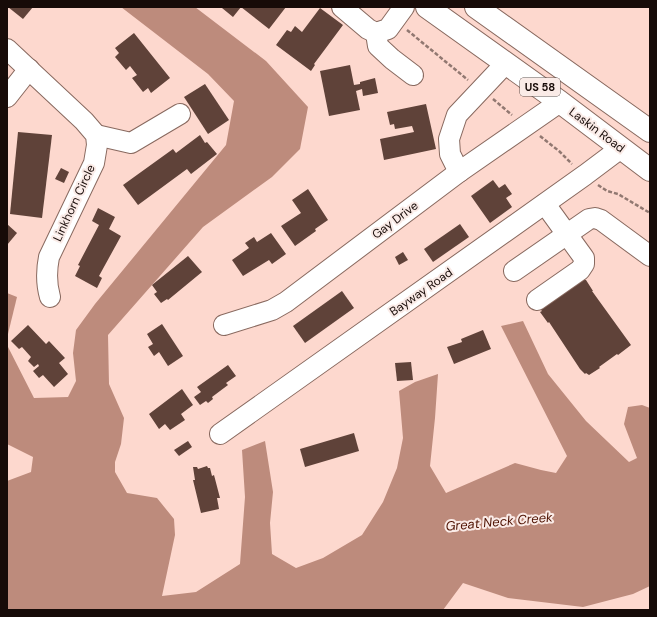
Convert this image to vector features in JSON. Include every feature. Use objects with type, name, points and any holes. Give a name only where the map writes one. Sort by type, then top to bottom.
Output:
[{"type":"main road","name":"Laskin Road","points":[[428,7],[560,102],[650,170]]},
{"type":"main road","name":"US 58","points":[[476,7],[650,131]]},
{"type":"street","points":[[342,7],[368,29],[376,33],[388,29],[404,7]]},
{"type":"street","points":[[376,33],[378,46],[413,75]]},
{"type":"street","points":[[7,49],[84,120],[96,135],[131,143],[180,114]]},
{"type":"street","points":[[459,172],[450,154],[449,139],[457,116],[506,63]]},
{"type":"street","points":[[7,97],[29,69]]},
{"type":"street","name":"Gay Drive","points":[[224,325],[272,310],[286,302],[459,172],[560,102]]},
{"type":"street","name":"Linkhorn Circle","points":[[50,297],[47,288],[46,273],[48,257],[94,163],[97,145],[96,135]]},
{"type":"street","name":"Bayway Road","points":[[220,434],[545,204],[621,148]]},
{"type":"street","points":[[537,300],[580,270],[584,264],[584,258],[545,204]]},
{"type":"street","points":[[514,272],[589,219],[595,218],[601,220],[650,256]]},
{"type":"water","name":"Great Neck Creek","points":[[121,7],[195,7],[266,61],[308,107],[300,149],[272,177],[203,227],[108,335],[109,384],[124,418],[121,444],[115,462],[115,472],[127,493],[157,498],[174,519],[175,535],[162,596],[196,592],[240,564],[245,497],[242,450],[265,441],[273,492],[270,523],[272,554],[296,568],[323,558],[362,535],[383,502],[397,468],[403,438],[399,391],[415,382],[438,374],[430,466],[446,493],[515,463],[556,473],[567,456],[501,326],[523,321],[548,374],[586,421],[629,462],[637,458],[624,424],[628,407],[642,405],[650,408],[650,586],[633,594],[583,607],[508,598],[463,583],[443,610],[7,610],[7,481],[31,472],[33,457],[7,444],[7,345],[34,398],[68,397],[76,381],[73,353],[76,330],[95,304],[226,145],[234,101],[208,74]]},
{"type":"water","points":[[7,293],[17,297],[7,338]]},
{"type":"building","points":[[8,7],[33,7],[23,19]]},
{"type":"building","points":[[241,7],[233,17],[222,8]]},
{"type":"building","points":[[241,7],[286,7],[269,29]]},
{"type":"building","points":[[320,8],[343,25],[314,64],[315,65],[311,71],[276,45],[287,30],[291,32],[295,26],[302,32]]},
{"type":"building","points":[[134,33],[170,78],[151,93],[148,88],[143,92],[132,78],[137,75],[130,66],[126,70],[115,57],[119,53],[115,48]]},
{"type":"building","points":[[350,65],[354,85],[375,78],[378,93],[363,96],[362,89],[356,91],[360,110],[329,116],[320,71]]},
{"type":"building","points":[[205,84],[229,120],[208,134],[184,97]]},
{"type":"building","points":[[426,104],[436,149],[384,160],[380,139],[414,132],[412,126],[395,129],[394,124],[390,125],[387,112]]},
{"type":"building","points":[[18,132],[52,135],[42,218],[10,214]]},
{"type":"building","points":[[200,135],[205,143],[207,142],[217,154],[191,174],[187,169],[138,205],[123,185],[173,149],[176,153]]},
{"type":"building","points":[[61,168],[69,172],[64,183],[55,179]]},
{"type":"building","points":[[493,180],[499,188],[505,184],[512,194],[506,198],[512,207],[490,223],[471,196]]},
{"type":"building","points":[[308,189],[328,220],[315,229],[316,231],[295,246],[281,226],[301,213],[292,200]]},
{"type":"building","points":[[98,208],[115,217],[109,229],[121,236],[99,276],[102,278],[97,288],[75,276],[80,266],[78,265],[99,225],[92,221]]},
{"type":"building","points":[[7,224],[17,233],[7,245]]},
{"type":"building","points":[[460,224],[469,237],[433,262],[424,249]]},
{"type":"building","points":[[271,233],[286,254],[272,264],[269,260],[243,276],[232,260],[249,248],[245,243],[254,237],[257,242]]},
{"type":"building","points":[[403,252],[408,260],[399,265],[395,257]]},
{"type":"building","points":[[188,256],[202,272],[168,300],[167,299],[161,303],[154,294],[157,292],[152,285]]},
{"type":"building","points":[[580,279],[586,280],[592,291],[631,345],[589,375],[586,373],[585,374],[580,369],[549,322],[548,323],[540,312],[542,311],[540,309]]},
{"type":"building","points":[[342,291],[354,308],[305,343],[293,326]]},
{"type":"building","points":[[162,324],[183,356],[168,366],[159,352],[154,356],[148,347],[153,344],[147,334]]},
{"type":"building","points":[[28,325],[46,344],[49,341],[65,358],[59,363],[68,374],[54,387],[43,375],[39,378],[33,371],[39,366],[38,364],[34,367],[28,361],[31,357],[22,347],[19,349],[11,341]]},
{"type":"building","points":[[483,330],[491,349],[454,364],[447,347],[462,342],[461,339]]},
{"type":"building","points":[[411,362],[413,380],[397,381],[395,363]]},
{"type":"building","points":[[228,365],[236,376],[226,383],[228,385],[212,397],[213,399],[208,403],[206,401],[200,405],[194,397],[201,392],[197,387]]},
{"type":"building","points":[[182,389],[193,405],[181,414],[185,420],[170,430],[165,424],[159,429],[149,414]]},
{"type":"building","points":[[354,433],[359,451],[305,467],[300,449]]},
{"type":"building","points":[[188,441],[192,447],[179,456],[174,450]]},
{"type":"building","points":[[207,466],[210,468],[212,476],[214,475],[220,498],[217,498],[219,509],[201,513],[193,480],[195,480],[193,467],[197,467],[198,469]]}]
